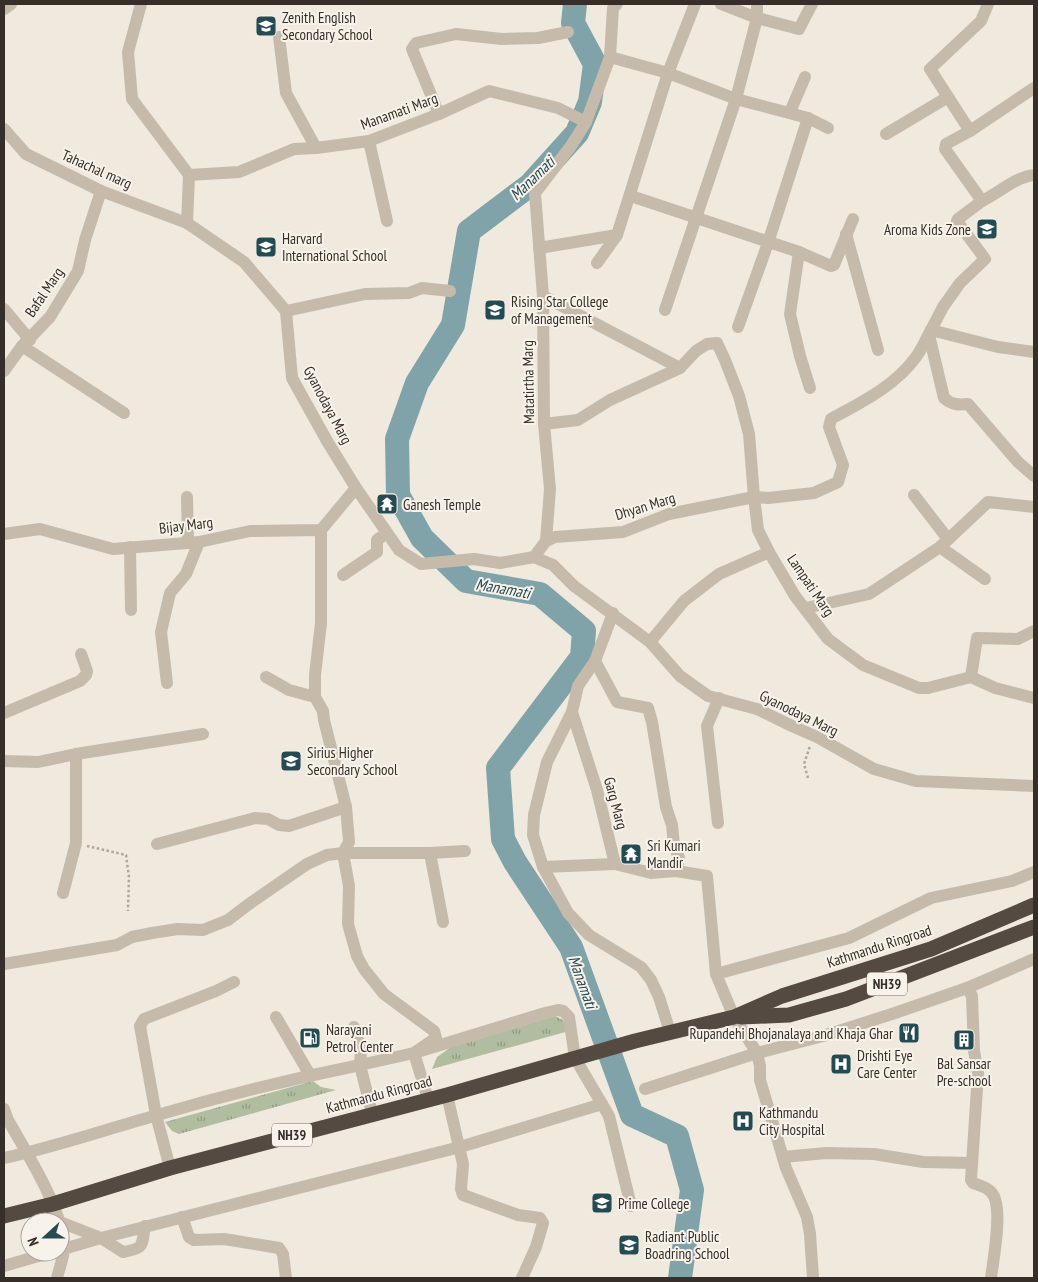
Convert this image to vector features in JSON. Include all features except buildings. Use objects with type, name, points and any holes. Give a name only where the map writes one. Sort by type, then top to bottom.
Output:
[{"type":"highway","name":"Kathmandu Ringroad","points":[[4,1216],[53,1204],[170,1168],[372,1113],[447,1095],[635,1041],[734,1017],[782,996],[931,949],[1034,905]]},
{"type":"highway","name":"Kathmandu Ringroad","points":[[734,1017],[789,1015],[846,999],[1034,927]]},
{"type":"street","points":[[4,9],[11,4]]},
{"type":"street","points":[[141,4],[128,52],[132,99],[189,175],[187,224],[244,262],[286,311],[365,294],[409,293],[422,288],[450,291]]},
{"type":"street","name":"Matatirtha Marg","points":[[546,541],[550,489],[544,424],[543,296],[535,193],[571,146],[586,122],[610,57],[613,8],[617,4]]},
{"type":"street","points":[[597,264],[617,235],[668,73],[695,4]]},
{"type":"street","points":[[722,4],[757,18],[799,29],[812,4]]},
{"type":"street","points":[[665,310],[736,99],[757,18],[757,4]]},
{"type":"street","points":[[970,131],[930,69],[981,21],[988,4]]},
{"type":"street","points":[[440,114],[412,49],[416,43],[456,34],[502,39],[538,38],[568,32]]},
{"type":"street","points":[[279,37],[286,94],[316,148]]},
{"type":"street","points":[[610,57],[668,73],[736,99],[790,112],[828,128]]},
{"type":"street","points":[[790,112],[805,77]]},
{"type":"street","points":[[1034,88],[970,131],[946,144],[945,149],[982,201],[1020,178],[1034,175]]},
{"type":"street","name":"Manamati Marg","points":[[189,175],[240,172],[294,149],[369,141],[440,114],[489,91],[558,108],[586,122]]},
{"type":"street","points":[[886,134],[948,97]]},
{"type":"street","points":[[738,327],[768,243],[808,118]]},
{"type":"street","name":"Tahachal marg","points":[[4,129],[26,154],[101,191],[187,224]]},
{"type":"street","points":[[369,141],[388,221]]},
{"type":"street","name":"Bafal Marg","points":[[4,371],[50,317],[78,271],[85,240],[101,191]]},
{"type":"street","points":[[630,196],[799,252],[831,266],[834,265],[853,219]]},
{"type":"street","name":"Dhyan Marg","points":[[546,541],[556,537],[623,532],[669,514],[754,497],[768,498],[814,493],[838,482],[843,465],[829,427],[831,419],[873,396],[904,371],[916,356],[943,307],[960,283],[985,260],[957,221],[982,201]]},
{"type":"street","points":[[846,234],[878,350]]},
{"type":"street","points":[[539,248],[617,235]]},
{"type":"street","points":[[799,252],[790,314],[810,388]]},
{"type":"street","points":[[543,296],[680,368]]},
{"type":"street","points":[[4,309],[26,343],[124,413]]},
{"type":"street","name":"Gyanodaya Marg","points":[[286,311],[292,378],[327,441],[387,533],[400,550],[421,564],[474,559],[500,563],[534,557],[553,565],[574,586],[650,642],[684,680],[708,696],[757,709],[817,737],[874,769],[916,782],[1034,786]]},
{"type":"street","points":[[1034,352],[998,347],[930,332],[944,398],[949,403],[957,406],[968,404],[1018,462],[1034,476]]},
{"type":"street","name":"Lampati Marg","points":[[680,368],[696,351],[707,344],[716,343],[726,360],[739,396],[749,434],[758,530],[795,596],[828,639],[863,666],[919,688],[928,688],[971,677]]},
{"type":"street","points":[[544,424],[578,420],[610,400],[680,368]]},
{"type":"street","points":[[356,488],[321,530],[321,623],[315,675],[315,697],[323,711],[346,807],[349,842],[343,852],[349,886],[348,924],[357,956],[364,969],[384,994],[434,1032],[436,1038],[414,1053]]},
{"type":"street","points":[[914,495],[944,543],[985,578]]},
{"type":"street","points":[[167,684],[160,632],[170,593],[186,574],[193,542],[187,497]]},
{"type":"street","points":[[806,608],[869,594],[944,543],[988,502],[1034,507]]},
{"type":"street","name":"Bijay Marg","points":[[4,534],[40,529],[113,549],[193,542],[250,531],[321,530]]},
{"type":"street","points":[[343,575],[377,552],[377,540],[387,533]]},
{"type":"street","points":[[534,557],[546,541]]},
{"type":"street","points":[[130,547],[131,610]]},
{"type":"street","points":[[650,642],[684,601],[719,574],[769,552]]},
{"type":"street","points":[[613,613],[595,661],[578,686],[572,712],[547,762],[534,815],[534,835],[543,866],[568,913],[589,935],[641,967],[651,980],[659,997],[670,1032]]},
{"type":"street","points":[[1034,631],[1018,639],[976,638],[971,677],[995,688],[1034,698]]},
{"type":"street","points":[[4,713],[80,681],[87,671],[81,654]]},
{"type":"street","points":[[595,661],[617,702],[648,708],[666,807],[672,825],[674,845],[679,858],[676,871]]},
{"type":"street","points":[[266,677],[289,690],[315,697]]},
{"type":"street","points":[[718,823],[707,726],[719,698]]},
{"type":"street","name":"Garg Marg","points":[[572,712],[597,790],[615,864]]},
{"type":"street","points":[[4,761],[38,762],[76,754],[203,734]]},
{"type":"street","points":[[63,893],[76,843],[76,754]]},
{"type":"street","points":[[157,844],[255,818],[268,819],[279,825],[289,826],[346,807]]},
{"type":"street","points":[[4,964],[117,945],[132,937],[152,933],[178,929],[203,930],[228,920],[307,864],[327,855],[343,852],[430,853],[464,851]]},
{"type":"street","points":[[430,853],[443,922]]},
{"type":"street","points":[[543,866],[615,864],[651,873],[676,871],[707,876],[716,974],[734,1017],[757,1053],[760,1066],[760,1080],[786,1168],[807,1217],[813,1278]]},
{"type":"street","points":[[716,974],[849,938],[931,898],[1012,881],[1034,872]]},
{"type":"street","points":[[645,1089],[757,1053],[823,1036],[966,988],[1034,960]]},
{"type":"street","points":[[170,1168],[156,1115],[140,1026],[144,1019],[216,992],[234,982]]},
{"type":"street","points":[[966,988],[972,996],[974,1051],[978,1073],[971,1176],[973,1182],[990,1191],[996,1199],[998,1211],[991,1278]]},
{"type":"street","points":[[4,1158],[156,1115],[310,1075],[414,1053],[558,1010],[563,1011],[569,1017],[578,1057],[609,1116],[631,1206]]},
{"type":"street","points":[[276,1017],[310,1075]]},
{"type":"street","points":[[354,1027],[361,1050],[360,1065],[372,1113]]},
{"type":"street","points":[[414,1053],[428,1099]]},
{"type":"street","points":[[447,1095],[463,1164],[461,1190],[463,1196],[518,1215],[540,1218],[543,1223],[536,1247],[522,1278]]},
{"type":"street","points":[[70,1247],[145,1226],[460,1147],[602,1104]]},
{"type":"street","points":[[4,1109],[56,1212]]},
{"type":"street","points":[[783,1157],[826,1153],[874,1154],[923,1162],[972,1163]]},
{"type":"street","points":[[182,1217],[189,1237],[194,1240],[224,1239],[279,1248],[283,1254],[286,1278]]},
{"type":"street","points":[[70,1226],[101,1238],[123,1252],[138,1249],[141,1246],[145,1226]]},
{"type":"street","points":[[4,1266],[20,1261]]},
{"type":"street","points":[[57,1278],[58,1262]]},
{"type":"path","points":[[808,778],[804,764],[809,748],[817,737]]},
{"type":"path","points":[[76,843],[126,855],[129,876],[128,912]]},
{"type":"green space","points":[[555,1016],[563,1020],[569,1031],[432,1069],[437,1057],[451,1047]]},
{"type":"green space","points":[[313,1081],[321,1087],[336,1090],[179,1134],[172,1131],[165,1122]]},
{"type":"waterway","name":"Manamati","points":[[575,4],[573,23],[595,64],[590,102],[577,133],[530,185],[469,231],[453,325],[417,383],[397,439],[398,495],[422,538],[466,581],[540,594],[584,631],[582,657],[498,768],[503,839],[515,862],[571,947],[632,1115],[677,1136],[692,1190],[680,1278]]},
{"type":"place","name":"Zenith English Secondary School","points":[[266,26]]},
{"type":"place","name":"Aroma Kids Zone","points":[[987,229]]},
{"type":"place","name":"Harvard International School","points":[[266,247]]},
{"type":"place","name":"Rising Star College of Management","points":[[495,310]]},
{"type":"place","name":"Ganesh Temple","points":[[387,504]]},
{"type":"place","name":"Sirius Higher Secondary School","points":[[291,761]]},
{"type":"place","name":"Sri Kumari Mandir","points":[[631,854]]},
{"type":"place","name":"Rupandehi Bhojanalaya and Khaja Ghar","points":[[909,1033]]},
{"type":"place","name":"Narayani Petrol Center","points":[[310,1038]]},
{"type":"place","name":"Bal Sansar Pre-school","points":[[964,1040]]},
{"type":"place","name":"Drishti Eye Care Center","points":[[841,1064]]},
{"type":"place","name":"Kathmandu City Hospital","points":[[743,1121]]},
{"type":"place","name":"Prime College","points":[[602,1203]]},
{"type":"place","name":"Radiant Public Boadring School","points":[[629,1245]]}]
